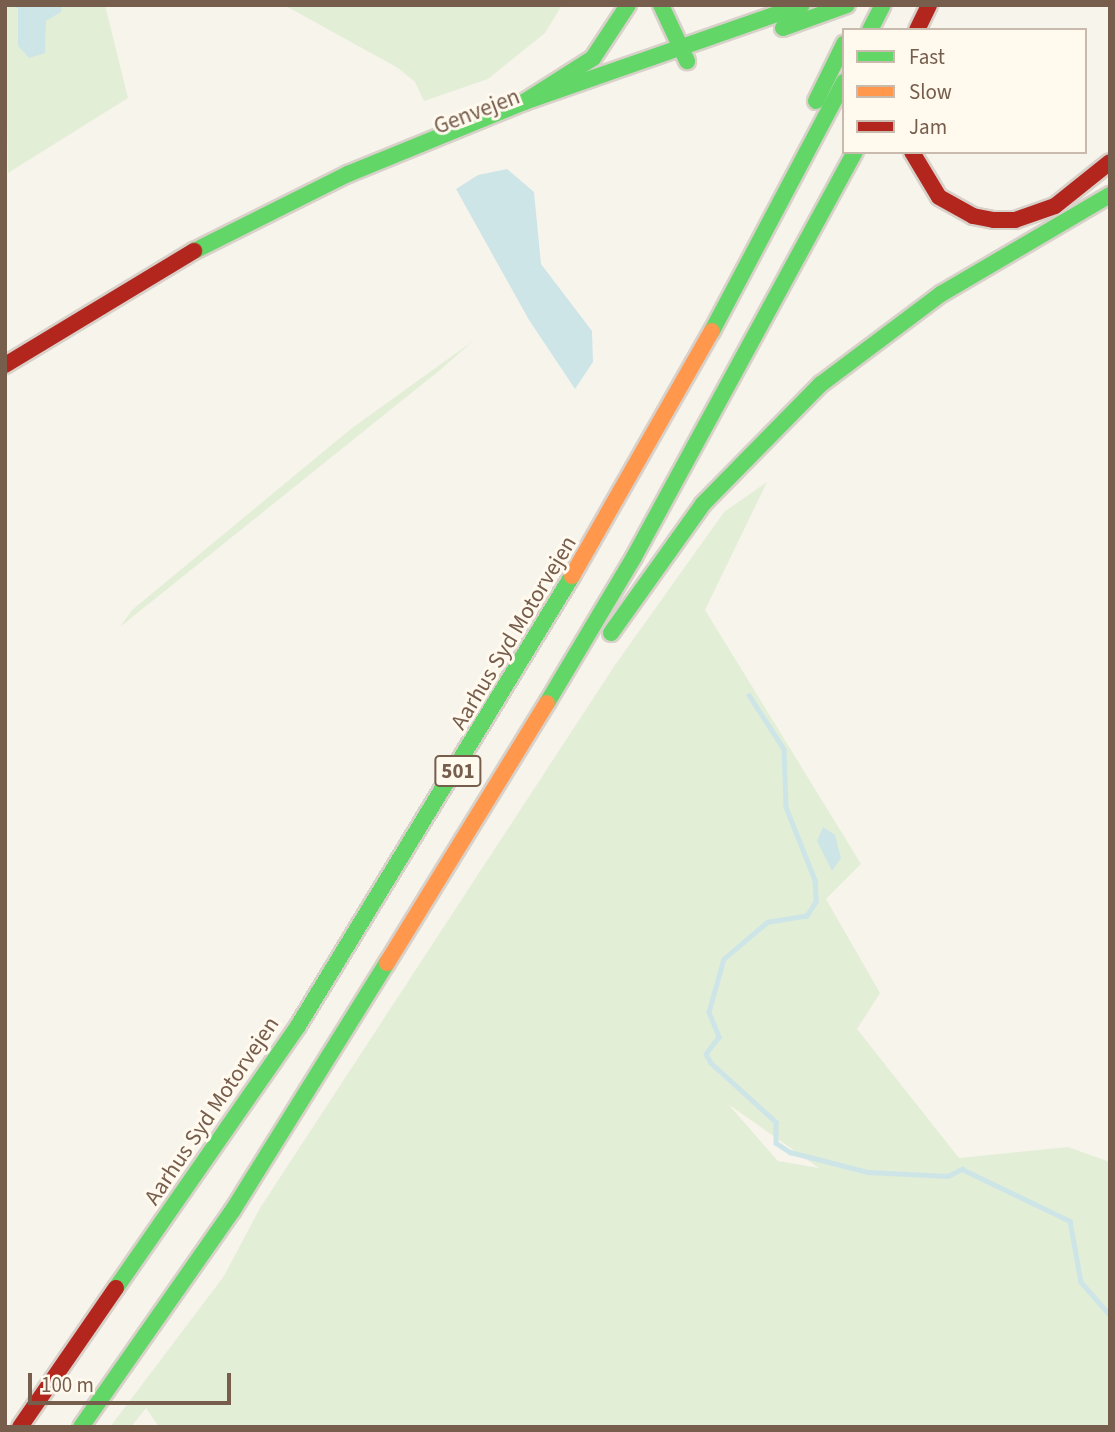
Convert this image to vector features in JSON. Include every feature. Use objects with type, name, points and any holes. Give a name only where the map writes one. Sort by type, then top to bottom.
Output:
[{"type":"main road","points":[[524,103],[593,58],[628,5]]},
{"type":"main road","points":[[661,5],[684,51]]},
{"type":"main road","points":[[681,5],[684,51]]},
{"type":"main road","name":"Genvejen","points":[[134,289],[420,159],[802,5]]},
{"type":"main road","name":"Genvejen","points":[[5,365],[261,215],[426,139],[524,103],[684,51],[848,5]]},
{"type":"main road","points":[[853,26],[862,5]]},
{"type":"main road","points":[[918,28],[929,5]]},
{"type":"main road","points":[[938,28],[948,5]]},
{"type":"main road","points":[[871,28],[881,9]]},
{"type":"main road","points":[[686,380],[741,251],[842,48]]},
{"type":"main road","name":"Aarhus Syd Motorvejen","points":[[20,1427],[312,1004],[478,740],[686,380],[842,86]]},
{"type":"main road","name":"501","points":[[81,1427],[233,1210],[475,823],[640,546],[854,154]]},
{"type":"main road","points":[[913,154],[939,197],[973,216],[995,220],[1015,220],[1055,206],[1110,162]]},
{"type":"main road","points":[[475,823],[503,800],[649,574],[703,504],[767,435],[879,335],[1110,195]]},
{"type":"green space","points":[[5,5],[105,5],[128,98],[8,173]]},
{"type":"green space","points":[[284,5],[562,5],[545,33],[488,79],[424,101],[415,82],[398,68]]},
{"type":"green space","points":[[473,341],[120,627],[132,610],[352,428]]},
{"type":"green space","points":[[767,482],[705,610],[861,864],[826,899],[880,993],[857,1029],[959,1158],[1068,1147],[1110,1162],[1110,1427],[159,1427],[146,1408],[131,1427],[110,1427],[224,1276],[260,1208],[615,665],[724,512]],"holes":[[[728,1104],[819,1168],[778,1161]]]},
{"type":"water","points":[[5,5],[62,5],[61,12],[46,21],[45,53],[29,58],[18,46],[18,8]]},
{"type":"water","points":[[507,169],[534,192],[541,264],[592,331],[593,362],[575,389],[529,320],[456,189],[478,175]]},
{"type":"water","points":[[823,827],[835,835],[841,858],[832,871],[817,841]]},
{"type":"waterway","points":[[749,695],[784,749],[786,807],[815,880],[816,902],[807,916],[768,922],[724,959],[709,1012],[719,1037],[706,1054],[711,1063],[776,1122],[776,1143],[790,1152],[868,1172],[948,1176],[962,1169],[1070,1221],[1081,1282],[1110,1315]]},
{"type":"traffic: fast","points":[[524,102],[593,58],[628,5]]},
{"type":"traffic: fast","points":[[661,5],[687,61]]},
{"type":"traffic: fast","points":[[194,251],[348,174],[524,102],[802,5]]},
{"type":"traffic: fast","points":[[783,28],[847,5]]},
{"type":"traffic: fast","points":[[871,28],[883,5]]},
{"type":"traffic: fast","points":[[816,101],[842,48]]},
{"type":"traffic: fast","points":[[712,331],[842,86]]},
{"type":"traffic: fast","points":[[547,703],[634,557],[854,154]]},
{"type":"traffic: fast","points":[[611,633],[703,504],[821,384],[941,294],[1110,195]]},
{"type":"traffic: fast","points":[[116,1288],[298,1026],[572,576]]},
{"type":"traffic: fast","points":[[81,1427],[233,1210],[387,963]]},
{"type":"traffic: slow","points":[[572,576],[712,331]]},
{"type":"traffic: slow","points":[[387,963],[547,703]]},
{"type":"traffic: jam","points":[[918,28],[929,5]]},
{"type":"traffic: jam","points":[[913,154],[939,197],[973,216],[994,220],[1015,220],[1055,206],[1110,162]]},
{"type":"traffic: jam","points":[[5,365],[194,251]]},
{"type":"traffic: jam","points":[[20,1427],[116,1288]]}]
